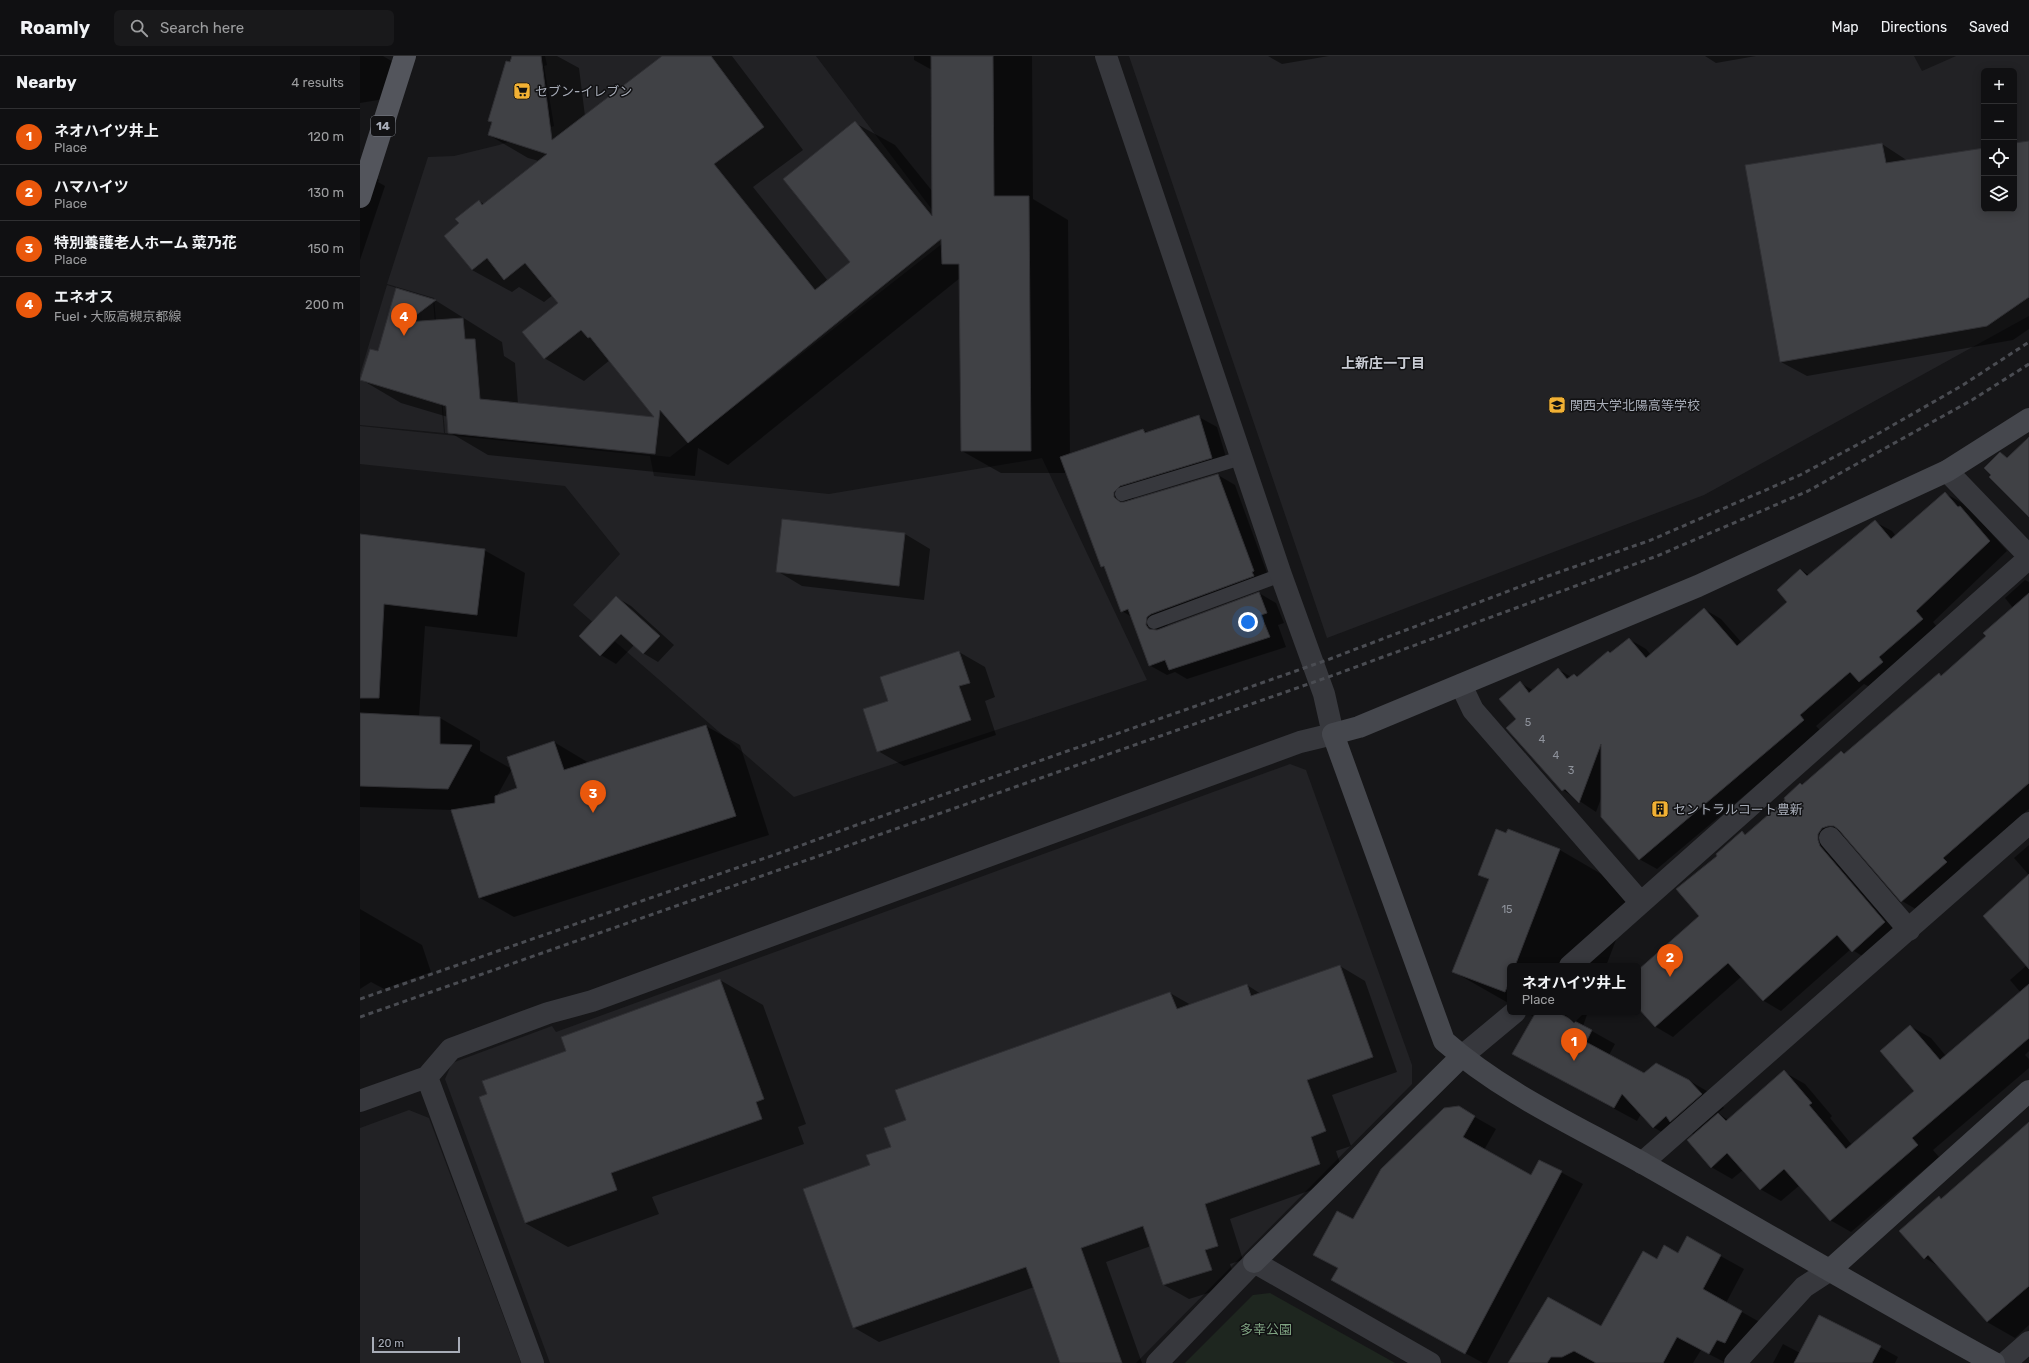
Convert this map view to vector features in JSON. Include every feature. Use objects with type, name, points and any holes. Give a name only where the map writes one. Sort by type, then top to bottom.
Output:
[{"type":"main road","name":"14","points":[[360,197],[405,56]]},
{"type":"street","points":[[1106,56],[1280,575],[1324,694],[1333,734],[1444,1042],[1461,1057],[1481,1071],[1532,1103],[1642,1163],[1994,1363]]},
{"type":"street","points":[[360,1101],[427,1077],[451,1049],[472,1041],[548,1013],[592,1001],[1300,742],[1359,727],[1698,586],[1947,471],[2029,419]]},
{"type":"street","points":[[1573,963],[2029,557],[1947,471]]},
{"type":"street","points":[[1461,685],[1472,710],[1641,903]]},
{"type":"street","points":[[1642,1163],[2029,823]]},
{"type":"street","points":[[1830,838],[1909,930]]},
{"type":"street","points":[[1157,1363],[1254,1262],[1461,1057],[1511,1015]]},
{"type":"street","points":[[427,1077],[533,1363]]},
{"type":"street","points":[[1735,1363],[1804,1287],[1830,1270],[2029,1091]]},
{"type":"street","points":[[1254,1262],[1430,1363]]},
{"type":"street","points":[[2006,1363],[2029,1342]]},
{"type":"lane","points":[[1122,494],[1241,458]]},
{"type":"lane","points":[[1154,622],[1280,575]]},
{"type":"shaded area","points":[[545,56],[816,56],[952,236],[670,457],[445,433],[434,298],[387,284],[428,157],[454,156],[499,145],[554,126],[544,66],[547,65]]},
{"type":"shaded area","name":"関西大学北陽高等学校","points":[[1129,56],[1914,56],[1922,71],[1956,56],[2029,56],[2029,316],[1704,495],[1327,638]]},
{"type":"shaded area","points":[[387,285],[433,299],[444,433],[360,425],[360,374]]},
{"type":"shaded area","points":[[360,426],[650,456],[654,476],[829,494],[1042,458],[1147,680],[794,797],[573,605],[620,554],[565,486],[360,464]]},
{"type":"shaded area","points":[[1290,764],[1306,770],[1412,1065],[1412,1084],[1136,1363],[550,1363],[445,1079],[452,1063],[552,1026],[556,1032]]},
{"type":"shaded area","points":[[409,1110],[429,1118],[521,1363],[360,1363],[360,1128]]},
{"type":"green space","name":"多幸公園","points":[[1270,1293],[1395,1363],[1185,1363],[1253,1295]]},
{"type":"building","points":[[512,56],[541,56],[552,140],[662,56],[711,56],[764,127],[714,164],[815,290],[850,262],[783,179],[855,121],[932,216],[931,56],[993,56],[994,196],[1029,196],[1031,451],[961,451],[959,264],[942,264],[941,239],[688,443],[660,410],[655,454],[448,433],[446,406],[360,380],[370,349],[378,351],[396,288],[436,300],[407,322],[463,318],[465,339],[475,339],[480,399],[654,417],[590,337],[588,338],[581,330],[544,359],[522,332],[558,303],[525,263],[504,280],[487,258],[472,270],[444,236],[459,223],[455,219],[479,200],[482,205],[547,154],[488,135],[492,122],[488,121],[506,61],[510,62]]},
{"type":"building","points":[[2029,141],[2029,297],[1987,326],[1780,362],[1745,165],[1882,143],[1886,163],[1981,148],[1981,212],[2017,212],[2017,143]]},
{"type":"building","points":[[1199,415],[1212,458],[1120,486],[1114,492],[1114,497],[1120,502],[1124,502],[1218,474],[1254,571],[1252,572],[1254,576],[1151,614],[1147,617],[1146,625],[1149,629],[1157,630],[1259,592],[1267,613],[1261,615],[1270,637],[1169,670],[1165,660],[1149,666],[1128,609],[1121,612],[1104,566],[1101,567],[1060,457],[1143,429],[1145,433]]},
{"type":"building","points":[[2029,437],[2029,517],[1989,477],[1991,475],[1984,468],[2000,452],[2007,458]]},
{"type":"building","points":[[1945,492],[1958,507],[1960,506],[1990,541],[1916,611],[1923,619],[1879,657],[1883,662],[1859,682],[1850,672],[1800,715],[1804,720],[1639,860],[1601,817],[1601,744],[1579,803],[1565,789],[1562,791],[1506,728],[1516,719],[1499,699],[1520,681],[1529,693],[1558,668],[1567,679],[1574,674],[1577,677],[1608,651],[1610,653],[1629,638],[1646,658],[1704,608],[1737,646],[1787,602],[1777,590],[1800,569],[1807,576],[1875,520],[1891,539]]},
{"type":"building","points":[[782,519],[905,533],[899,586],[776,572]]},
{"type":"building","points":[[360,534],[485,549],[477,615],[384,604],[379,698],[360,698]]},
{"type":"building","points":[[2029,593],[2029,783],[1943,858],[1947,862],[1901,902],[1839,830],[1834,826],[1822,828],[1818,834],[1820,846],[1885,922],[1852,952],[1837,935],[1763,1001],[1728,963],[1655,1027],[1641,1011],[1641,967],[1699,916],[1676,889],[1717,856],[1716,854],[1742,831],[1745,835],[1785,800],[1784,798],[1800,783],[1802,785],[1841,751],[1844,754],[1939,673],[1941,676],[1986,636],[1983,633]]},
{"type":"building","points":[[616,596],[660,636],[643,654],[621,634],[600,656],[579,636]]},
{"type":"building","points":[[959,651],[970,683],[959,686],[971,720],[877,752],[863,709],[888,701],[880,677]]},
{"type":"building","points":[[360,713],[440,717],[440,744],[472,745],[448,789],[360,786]]},
{"type":"building","points":[[706,725],[736,816],[479,898],[451,810],[495,803],[495,796],[517,788],[507,757],[554,741],[564,770]]},
{"type":"building","points":[[1496,829],[1506,833],[1508,829],[1560,849],[1516,963],[1507,963],[1507,987],[1505,992],[1452,972],[1489,879],[1478,875]]},
{"type":"building","points":[[2029,874],[2029,969],[1983,916]]},
{"type":"building","points":[[1340,965],[1373,1057],[1307,1080],[1326,1131],[1311,1137],[1320,1164],[1205,1204],[1218,1246],[1205,1250],[1212,1270],[1163,1285],[1143,1226],[1081,1248],[1122,1363],[1060,1363],[1026,1267],[853,1328],[803,1189],[870,1165],[866,1155],[891,1147],[884,1128],[906,1120],[895,1090],[1170,992],[1177,1009],[1247,984],[1251,996]]},
{"type":"building","points":[[720,979],[764,1099],[756,1102],[762,1119],[611,1173],[617,1190],[525,1223],[479,1097],[487,1094],[482,1081],[566,1051],[561,1037]]},
{"type":"building","points":[[2029,984],[2029,1038],[1912,1138],[1918,1145],[1830,1221],[1784,1169],[1760,1190],[1727,1153],[1711,1168],[1687,1140],[1718,1113],[1726,1121],[1784,1070],[1812,1103],[1809,1105],[1846,1149],[1914,1091],[1880,1051],[1910,1025],[1940,1060]]},
{"type":"building","points":[[1534,1015],[1563,1015],[1592,1030],[1586,1042],[1644,1073],[1656,1063],[1689,1080],[1702,1094],[1670,1122],[1666,1116],[1653,1128],[1622,1094],[1614,1108],[1512,1054]]},
{"type":"building","points":[[1459,1106],[1475,1116],[1463,1137],[1531,1175],[1539,1160],[1562,1171],[1465,1354],[1331,1280],[1338,1268],[1313,1255],[1337,1211],[1353,1219],[1381,1169],[1444,1108]]},
{"type":"building","points":[[2029,1122],[2029,1286],[1987,1322],[1928,1255],[1924,1259],[1899,1231],[1939,1196],[1941,1199]]},
{"type":"building","points":[[1687,1236],[1721,1255],[1703,1289],[1742,1311],[1725,1343],[1717,1340],[1709,1354],[1677,1337],[1663,1363],[1596,1363],[1574,1351],[1562,1357],[1551,1357],[1547,1363],[1508,1363],[1548,1297],[1601,1326],[1643,1251],[1657,1259],[1664,1245],[1678,1253]]},
{"type":"building","points":[[1819,1315],[1881,1346],[1872,1363],[1794,1363]]},
{"type":"railway","points":[[360,999],[1327,660],[1548,576],[1651,540],[1800,475],[1874,436],[1963,385],[2029,342]]},
{"type":"railway","points":[[360,1017],[1334,675],[1657,556],[1808,491],[1972,400],[2029,364]]},
{"type":"place","name":"セブン-イレブン","points":[[522,91]]},
{"type":"place","name":"エネオス","points":[[404,336]]},
{"type":"place","name":"関西大学北陽高等学校","points":[[1557,405]]},
{"type":"place","name":"セントラルコート豊新","points":[[1660,809]]},
{"type":"place","name":"特別養護老人ホーム 菜乃花","points":[[593,813]]},
{"type":"place","name":"ハマハイツ","points":[[1670,977]]},
{"type":"place","name":"ネオハイツ井上","points":[[1574,1061]]},
{"type":"district","name":"上新庄一丁目","points":[[1383,363]]}]
